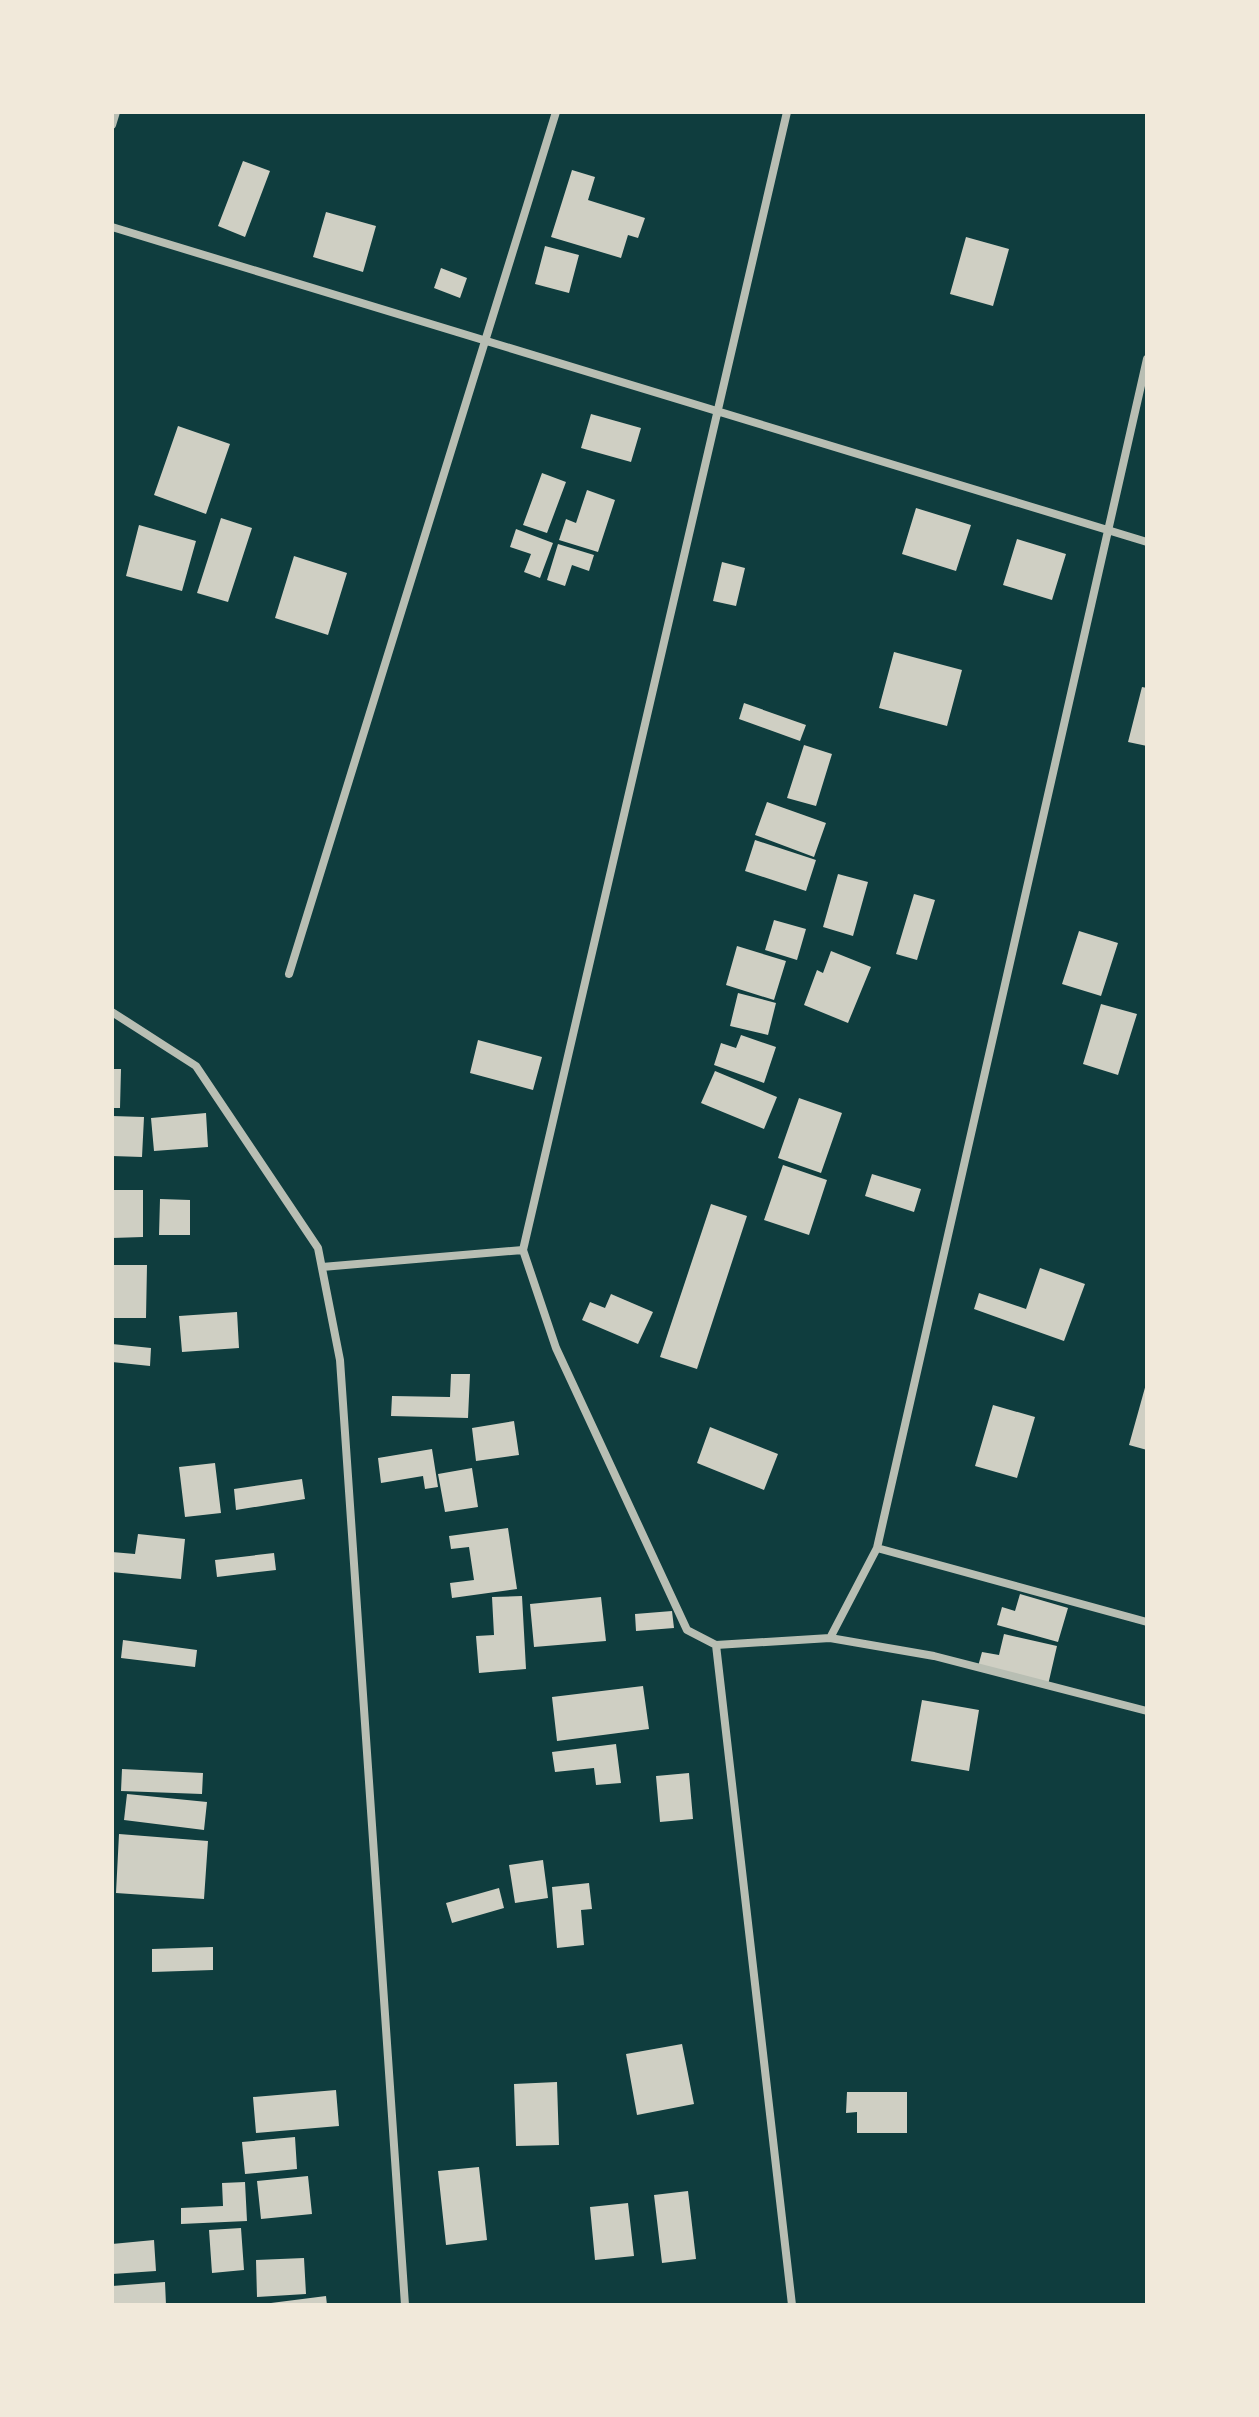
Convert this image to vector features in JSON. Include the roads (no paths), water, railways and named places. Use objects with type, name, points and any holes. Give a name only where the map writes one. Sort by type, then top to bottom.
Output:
[{"type":"street","points":[[112,125],[116,112]]},
{"type":"street","points":[[289,974],[556,112]]},
{"type":"street","points":[[787,112],[523,1250],[556,1348],[687,1630],[716,1645],[830,1638],[934,1656],[1147,1711]]},
{"type":"street","points":[[112,227],[1147,542]]},
{"type":"street","points":[[830,1638],[877,1548],[1147,359]]},
{"type":"street","points":[[112,1012],[196,1066],[318,1248],[340,1360],[405,2305]]},
{"type":"street","points":[[322,1267],[523,1250]]},
{"type":"street","points":[[877,1548],[1147,1622]]},
{"type":"street","points":[[716,1645],[792,2305]]}]
